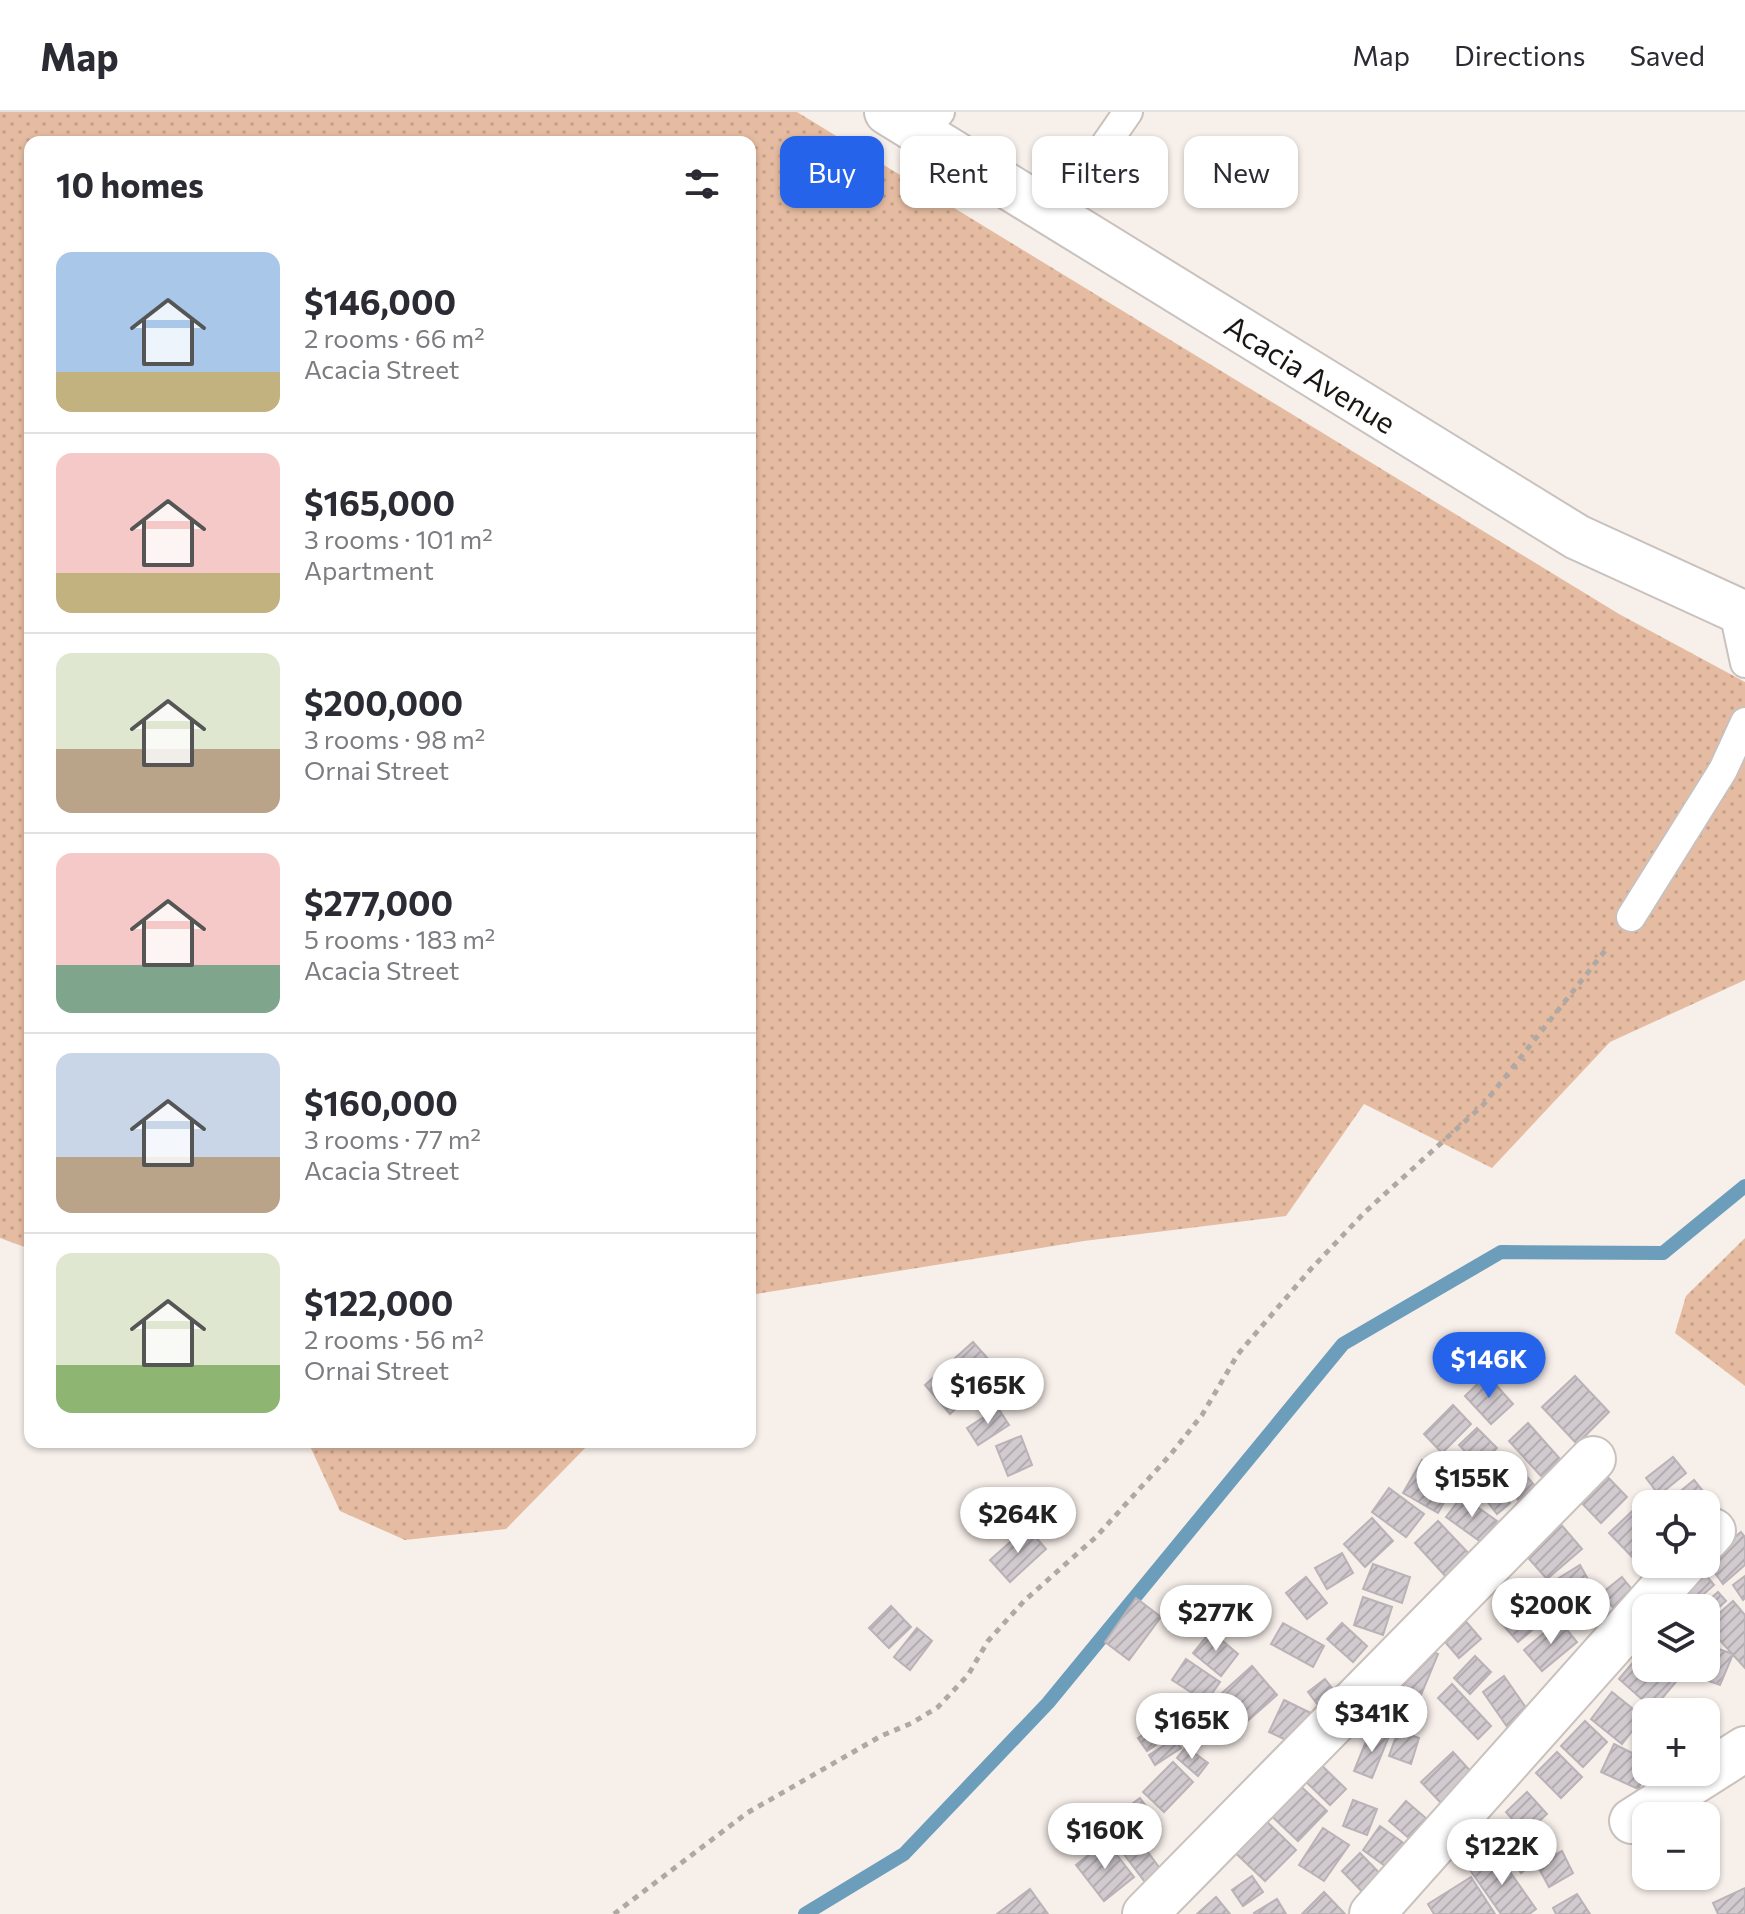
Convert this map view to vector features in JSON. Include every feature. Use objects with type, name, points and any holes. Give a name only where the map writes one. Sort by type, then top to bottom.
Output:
[{"type":"street","name":"Acacia Avenue","points":[[917,119],[1056,216],[1577,537],[1741,606]]},
{"type":"street","points":[[1145,1914],[1593,1459]]},
{"type":"street","points":[[1372,1914],[1672,1578]]},
{"type":"street","points":[[1662,1802],[1745,1749]]},
{"type":"lane","points":[[1056,216],[1128,112]]},
{"type":"lane","points":[[1741,606],[1745,663]]},
{"type":"lane","points":[[1631,917],[1723,770],[1745,722]]},
{"type":"path","points":[[614,1914],[747,1813],[938,1707],[968,1675],[988,1641],[1024,1601],[1096,1537],[1163,1464],[1202,1415],[1238,1354],[1310,1270],[1365,1212],[1483,1105],[1631,917]]},
{"type":"shaded area","points":[[0,112],[797,112],[836,136],[780,136],[780,208],[884,208],[884,165],[900,175],[900,208],[954,208],[1619,614],[1745,682],[1745,980],[1610,1042],[1492,1168],[1364,1104],[1286,1216],[1084,1241],[756,1294],[756,136],[24,136],[24,1247],[0,1238]]},
{"type":"shaded area","points":[[1745,1238],[1745,1386],[1675,1333],[1686,1296]]},
{"type":"shaded area","points":[[311,1448],[585,1448],[506,1529],[405,1540],[340,1511]]},
{"type":"building","points":[[973,1342],[998,1370],[950,1414],[925,1385]]},
{"type":"building","points":[[1487,1375],[1513,1404],[1491,1424],[1465,1396]]},
{"type":"building","points":[[1575,1376],[1609,1412],[1577,1444],[1542,1407]]},
{"type":"building","points":[[1453,1405],[1471,1424],[1442,1453],[1424,1434]]},
{"type":"building","points":[[998,1408],[1009,1425],[978,1445],[967,1428]]},
{"type":"building","points":[[1528,1423],[1560,1459],[1541,1476],[1509,1441]]},
{"type":"building","points":[[1477,1428],[1497,1448],[1479,1466],[1459,1445]]},
{"type":"building","points":[[1021,1436],[1032,1465],[1008,1476],[996,1446]]},
{"type":"building","points":[[1510,1457],[1535,1486],[1518,1500],[1494,1471]]},
{"type":"building","points":[[1673,1457],[1686,1473],[1665,1490],[1655,1490],[1646,1478]]},
{"type":"building","points":[[1422,1460],[1457,1479],[1438,1513],[1403,1493]]},
{"type":"building","points":[[1600,1469],[1627,1497],[1601,1523],[1574,1495]]},
{"type":"building","points":[[1489,1477],[1510,1503],[1497,1514],[1476,1487]]},
{"type":"building","points":[[1694,1480],[1702,1490],[1682,1490]]},
{"type":"building","points":[[1389,1488],[1424,1514],[1406,1537],[1372,1512]]},
{"type":"building","points":[[1462,1496],[1497,1521],[1481,1542],[1446,1517]]},
{"type":"building","points":[[1632,1511],[1632,1557],[1609,1533]]},
{"type":"building","points":[[1372,1518],[1393,1541],[1365,1567],[1344,1544]]},
{"type":"building","points":[[1438,1521],[1473,1558],[1449,1580],[1415,1543]]},
{"type":"building","points":[[1558,1521],[1582,1549],[1547,1579],[1523,1552]]},
{"type":"building","points":[[1027,1527],[1046,1549],[1010,1582],[990,1560]]},
{"type":"building","points":[[1741,1532],[1745,1537],[1745,1565],[1723,1584],[1719,1578],[1720,1549]]},
{"type":"building","points":[[1342,1553],[1353,1573],[1327,1589],[1315,1568]]},
{"type":"building","points":[[1373,1564],[1410,1577],[1402,1603],[1363,1589]]},
{"type":"building","points":[[1580,1565],[1594,1590],[1568,1605],[1554,1581]]},
{"type":"building","points":[[1745,1576],[1745,1598],[1743,1600],[1733,1585]]},
{"type":"building","points":[[1306,1577],[1327,1603],[1307,1619],[1286,1593]]},
{"type":"building","points":[[1622,1577],[1636,1594],[1632,1594],[1632,1610],[1621,1618],[1602,1593]]},
{"type":"building","points":[[1701,1578],[1708,1578],[1714,1585],[1704,1594],[1684,1594]]},
{"type":"building","points":[[1538,1583],[1558,1608],[1518,1642],[1497,1618]]},
{"type":"building","points":[[1363,1597],[1392,1607],[1383,1635],[1354,1625]]},
{"type":"building","points":[[1136,1598],[1161,1617],[1129,1660],[1105,1642]]},
{"type":"building","points":[[1733,1601],[1745,1615],[1745,1668],[1720,1640],[1720,1613]]},
{"type":"building","points":[[891,1606],[911,1627],[889,1648],[869,1628]]},
{"type":"building","points":[[1462,1617],[1481,1639],[1459,1658],[1440,1636]]},
{"type":"building","points":[[1559,1620],[1577,1642],[1542,1671],[1524,1650]]},
{"type":"building","points":[[1283,1623],[1324,1646],[1313,1667],[1271,1644]]},
{"type":"building","points":[[1342,1623],[1367,1646],[1353,1662],[1327,1639]]},
{"type":"building","points":[[917,1628],[932,1641],[910,1670],[894,1657]]},
{"type":"building","points":[[1211,1631],[1238,1654],[1221,1676],[1193,1653]]},
{"type":"building","points":[[1419,1646],[1438,1654],[1421,1695],[1401,1688]]},
{"type":"building","points":[[1720,1649],[1733,1654],[1720,1685],[1712,1682],[1720,1682]]},
{"type":"building","points":[[1475,1656],[1491,1672],[1470,1694],[1454,1678]]},
{"type":"building","points":[[1186,1659],[1220,1682],[1206,1702],[1172,1680]]},
{"type":"building","points":[[1632,1664],[1632,1682],[1676,1682],[1662,1698],[1641,1698],[1619,1679]]},
{"type":"building","points":[[1252,1666],[1277,1695],[1227,1739],[1202,1711]]},
{"type":"building","points":[[1504,1676],[1529,1712],[1508,1728],[1483,1692]]},
{"type":"building","points":[[1325,1679],[1342,1701],[1324,1713],[1308,1692]]},
{"type":"building","points":[[1452,1684],[1491,1726],[1478,1739],[1438,1698]]},
{"type":"building","points":[[1612,1692],[1632,1708],[1632,1731],[1622,1744],[1591,1719]]},
{"type":"building","points":[[1284,1700],[1319,1717],[1303,1748],[1269,1732]]},
{"type":"building","points":[[1585,1721],[1607,1742],[1583,1767],[1561,1746]]},
{"type":"building","points":[[1158,1725],[1167,1737],[1147,1751],[1138,1738]]},
{"type":"building","points":[[1371,1729],[1389,1736],[1372,1778],[1354,1771]]},
{"type":"building","points":[[1398,1731],[1419,1738],[1411,1764],[1389,1756]]},
{"type":"building","points":[[1174,1739],[1181,1748],[1155,1765],[1149,1755]]},
{"type":"building","points":[[1614,1744],[1632,1753],[1632,1786],[1640,1786],[1638,1789],[1601,1772]]},
{"type":"building","points":[[1186,1747],[1208,1763],[1198,1776],[1177,1758]]},
{"type":"building","points":[[1453,1752],[1474,1775],[1443,1805],[1421,1782]]},
{"type":"building","points":[[1557,1752],[1582,1777],[1561,1798],[1536,1773]]},
{"type":"building","points":[[1313,1757],[1346,1789],[1330,1805],[1298,1774]]},
{"type":"building","points":[[1173,1762],[1193,1782],[1164,1812],[1143,1792]]},
{"type":"building","points":[[1292,1778],[1327,1811],[1298,1841],[1263,1808]]},
{"type":"building","points":[[1527,1792],[1547,1814],[1525,1834],[1506,1812]]},
{"type":"building","points":[[1140,1798],[1161,1826],[1145,1838],[1123,1811]]},
{"type":"building","points":[[1353,1800],[1377,1809],[1367,1835],[1343,1826]]},
{"type":"building","points":[[1406,1801],[1435,1826],[1418,1846],[1389,1821]]},
{"type":"building","points":[[1259,1814],[1296,1850],[1265,1881],[1228,1846]]},
{"type":"building","points":[[1124,1819],[1161,1870],[1145,1882],[1107,1832]]},
{"type":"building","points":[[1380,1826],[1416,1852],[1399,1876],[1363,1850]]},
{"type":"building","points":[[1323,1828],[1349,1845],[1324,1881],[1299,1865]]},
{"type":"building","points":[[1519,1834],[1538,1860],[1521,1873],[1502,1847]]},
{"type":"building","points":[[1106,1841],[1134,1877],[1104,1901],[1076,1865]]},
{"type":"building","points":[[1562,1851],[1573,1873],[1549,1887],[1537,1865]]},
{"type":"building","points":[[1496,1852],[1536,1909],[1529,1914],[1501,1914],[1470,1870]]},
{"type":"building","points":[[1360,1853],[1393,1887],[1375,1905],[1342,1871]]},
{"type":"building","points":[[1252,1876],[1263,1892],[1243,1906],[1232,1890]]},
{"type":"building","points":[[1471,1877],[1495,1914],[1434,1914],[1428,1904]]},
{"type":"building","points":[[1745,1888],[1745,1914],[1718,1914],[1713,1903]]},
{"type":"building","points":[[1030,1889],[1048,1914],[997,1914]]},
{"type":"building","points":[[1324,1892],[1345,1914],[1302,1914]]},
{"type":"building","points":[[1577,1894],[1590,1914],[1556,1914],[1553,1908]]},
{"type":"building","points":[[1216,1897],[1230,1914],[1197,1914]]},
{"type":"building","points":[[1277,1899],[1286,1914],[1254,1913]]},
{"type":"waterway","points":[[805,1914],[904,1854],[1048,1703],[1343,1344],[1501,1252],[1663,1253],[1745,1186]]}]
